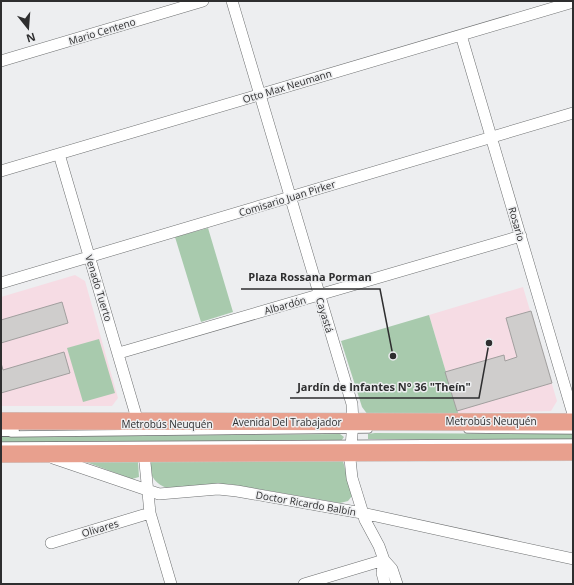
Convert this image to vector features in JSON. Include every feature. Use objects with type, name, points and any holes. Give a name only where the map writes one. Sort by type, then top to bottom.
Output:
[{"type":"main road","name":"Avenida Del Trabajador","points":[[1,422],[138,422],[353,426],[573,422]]},
{"type":"main road","points":[[1,454],[144,453],[350,447],[573,452]]},
{"type":"street","name":"Mario Centeno","points":[[1,61],[203,1]]},
{"type":"street","name":"Cayastá","points":[[232,1],[352,404],[353,426],[350,447],[351,473],[362,513],[384,560],[392,569],[397,584]]},
{"type":"street","name":"Otto Max Neumann","points":[[1,171],[461,35],[566,2]]},
{"type":"street","name":"Rosario","points":[[461,35],[573,414]]},
{"type":"street","name":"Comisario Juan Pirker","points":[[1,283],[573,113]]},
{"type":"street","name":"Venado Tuerto","points":[[59,154],[119,353],[138,422]]},
{"type":"street","name":"Albardón","points":[[119,353],[521,236]]},
{"type":"street","points":[[1,427],[14,427],[14,432],[1,433]]},
{"type":"street","name":"Doctor Ricardo Balbín","points":[[40,453],[147,490],[171,494],[208,490],[228,490],[362,513],[573,559]]},
{"type":"street","points":[[144,453],[150,513],[171,584]]},
{"type":"street","name":"Olivares","points":[[51,543],[150,513]]},
{"type":"street","name":"Cayastá","points":[[384,560],[382,573],[385,584]]},
{"type":"street","points":[[304,584],[384,560]]},
{"type":"lane","name":"Metrobús Neuquén","points":[[1,433],[353,426],[375,430]]},
{"type":"lane","name":"Metrobús Neuquén","points":[[462,430],[573,431]]},
{"type":"lane","name":"Metrobús Neuquén","points":[[1,445],[350,447],[573,442]]},
{"type":"shaded area","points":[[75,275],[85,281],[118,398],[112,406],[1,406],[1,297]]},
{"type":"shaded area","points":[[523,287],[557,401],[551,411],[458,413],[429,315]]},
{"type":"green space","points":[[208,228],[233,312],[201,322],[175,237]]},
{"type":"green space","points":[[429,315],[459,416],[368,415],[362,407],[341,341]]},
{"type":"green space","points":[[99,339],[115,393],[83,402],[67,348]]},
{"type":"green space","points":[[340,434],[344,437],[341,441],[1,443],[1,437]]},
{"type":"green space","points":[[368,434],[573,434],[573,440],[368,439]]},
{"type":"green space","points":[[75,458],[138,462],[139,477],[132,479]]},
{"type":"green space","points":[[151,460],[343,461],[352,496],[348,501],[340,503],[229,484],[167,488],[159,484],[151,474]]},
{"type":"building","points":[[62,302],[68,323],[1,343],[1,320]]},
{"type":"building","points":[[531,311],[552,383],[457,411],[445,372],[504,355],[505,361],[517,357],[506,318]]},
{"type":"building","points":[[64,352],[70,373],[1,393],[1,363],[3,370]]},
{"type":"place","name":"Jardín de Infantes N° 36 \"Theín\"","points":[[489,343]]},
{"type":"place","name":"Plaza Rossana Porman","points":[[393,356]]}]
